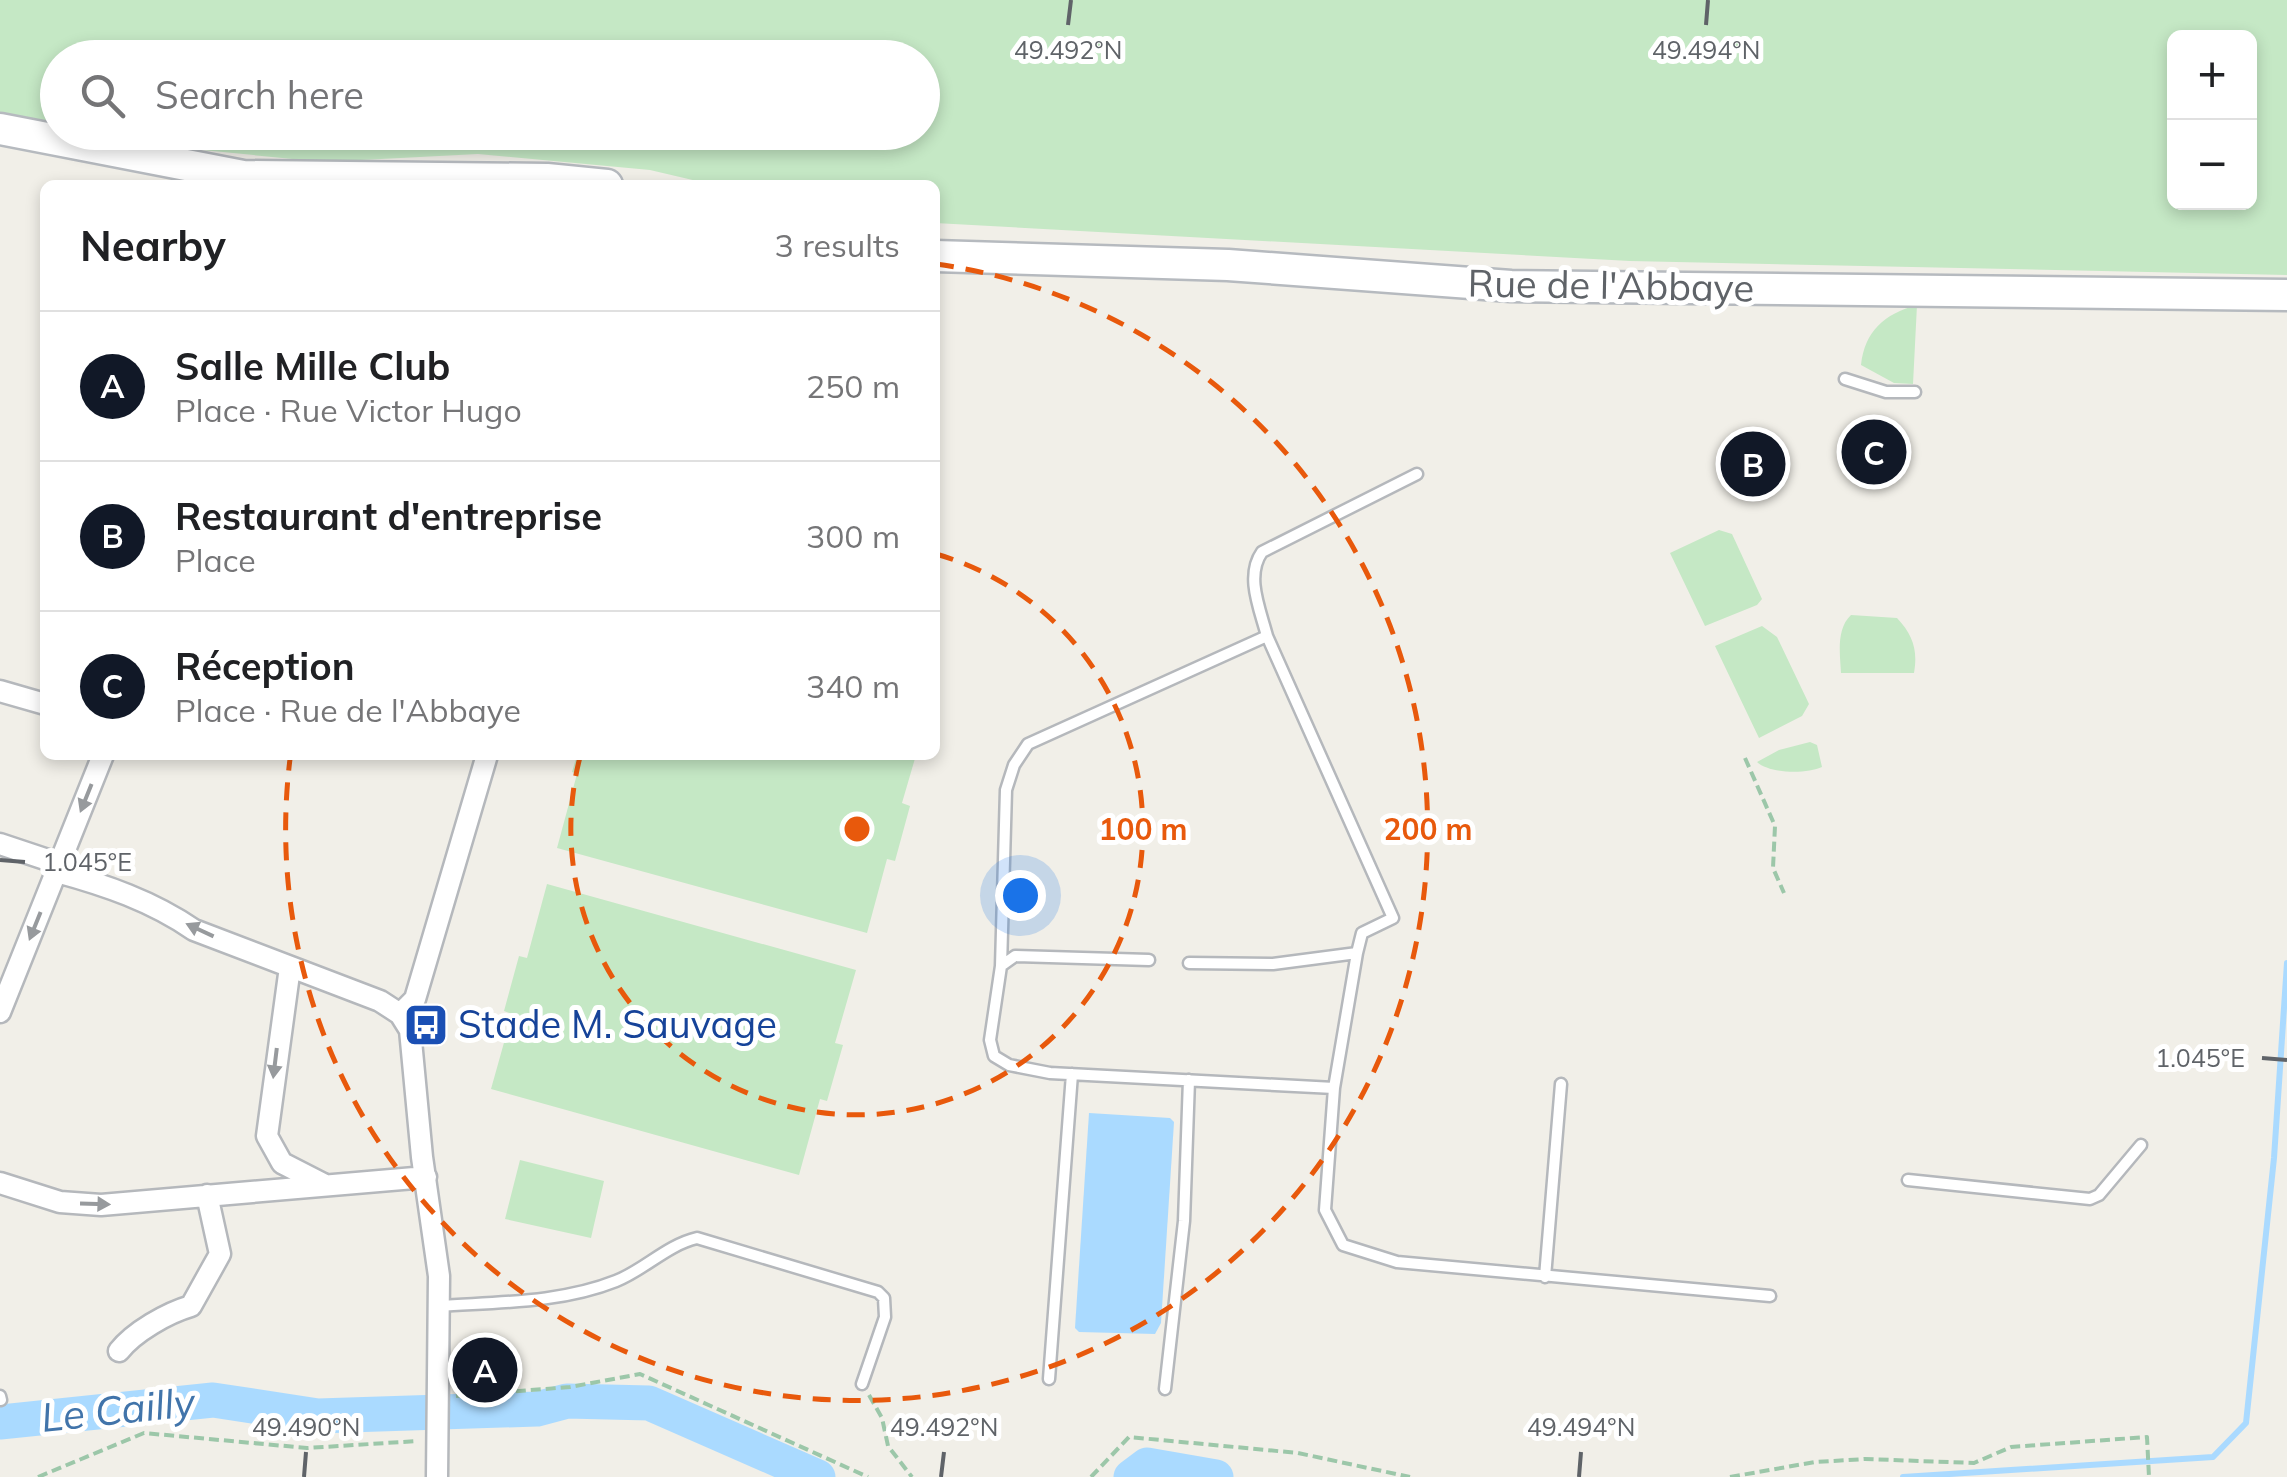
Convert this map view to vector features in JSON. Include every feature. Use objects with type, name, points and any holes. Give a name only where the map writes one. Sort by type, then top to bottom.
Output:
[{"type":"street","points":[[0,129],[40,137]]},
{"type":"street","points":[[105,150],[216,172],[296,180]]},
{"type":"street","points":[[422,180],[551,180]]},
{"type":"street","name":"Rue de l'Abbaye","points":[[940,256],[1228,265],[1511,286],[2287,295]]},
{"type":"street","points":[[0,691],[40,703]]},
{"type":"street","points":[[0,1012],[9,963],[59,868],[102,760]]},
{"type":"street","points":[[400,1014],[416,999],[486,760]]},
{"type":"street","points":[[0,844],[142,901],[194,930],[400,1014],[410,1030],[438,1306],[436,1394],[428,1438],[437,1477]]},
{"type":"street","points":[[290,966],[267,1136],[282,1163],[328,1186]]},
{"type":"street","points":[[0,1183],[60,1202],[101,1205],[426,1177]]},
{"type":"street","points":[[119,1351],[132,1334],[152,1329],[166,1313],[191,1306],[220,1254],[207,1194]]},
{"type":"lane","points":[[1844,380],[1886,392],[1914,392]]},
{"type":"lane","points":[[1416,474],[1262,552],[1254,564],[1255,589],[1267,636],[1392,918],[1362,933],[1357,953],[1334,1088],[1325,1210],[1343,1245],[1397,1262],[1770,1296]]},
{"type":"lane","points":[[1267,636],[1028,744],[1014,765],[1006,790],[1001,966],[990,1040],[994,1056],[1009,1065],[1072,1074],[1334,1088]]},
{"type":"lane","points":[[1190,962],[1273,964],[1357,953]]},
{"type":"lane","points":[[1001,966],[1015,956],[1036,955],[1148,960]]},
{"type":"lane","points":[[1050,1379],[1072,1074]]},
{"type":"lane","points":[[1164,1388],[1184,1221],[1189,1080]]},
{"type":"lane","points":[[1545,1277],[1561,1084]]},
{"type":"lane","points":[[1908,1180],[2090,1199],[2099,1195],[2142,1145]]},
{"type":"lane","points":[[438,1306],[557,1296],[592,1289],[618,1280],[682,1241],[697,1238],[878,1292],[886,1305],[885,1317],[862,1384]]},
{"type":"path","points":[[1854,460],[1856,424]]},
{"type":"path","points":[[1745,758],[1775,826],[1772,868],[1784,892]]},
{"type":"path","points":[[462,1396],[570,1387],[640,1374],[868,1477]]},
{"type":"path","points":[[862,1384],[882,1418],[888,1446],[912,1477]]},
{"type":"path","points":[[38,1477],[144,1433],[307,1448],[428,1438]]},
{"type":"path","points":[[1091,1477],[1129,1436],[1298,1453],[1410,1477]]},
{"type":"path","points":[[1730,1477],[1865,1459],[1974,1463],[2011,1447],[2147,1437],[2148,1477]]},
{"type":"green space","points":[[0,0],[2287,0],[2287,275],[1630,261],[940,223],[940,180],[693,180],[650,170],[478,154],[323,162],[202,150],[940,150],[940,40],[40,40],[40,134],[0,130]]},
{"type":"green space","points":[[1917,305],[1913,384],[1894,383],[1861,365],[1867,343],[1878,326],[1895,313]]},
{"type":"green space","points":[[1719,530],[1732,534],[1762,599],[1757,605],[1705,626],[1670,553]]},
{"type":"green space","points":[[1851,615],[1897,618],[1913,643],[1914,673],[1841,673],[1841,634]]},
{"type":"green space","points":[[1762,626],[1777,637],[1809,704],[1802,716],[1759,738],[1715,646]]},
{"type":"green space","points":[[1810,742],[1817,745],[1822,767],[1789,772],[1757,762],[1779,750]]},
{"type":"green space","points":[[576,760],[915,760],[902,803],[910,806],[895,861],[887,859],[867,933],[557,848],[577,774],[572,772]]},
{"type":"green space","points":[[547,884],[856,970],[835,1043],[843,1045],[827,1101],[820,1099],[799,1175],[491,1089],[512,1014],[504,1011],[519,956],[527,958]]},
{"type":"green space","points":[[520,1160],[604,1181],[591,1238],[505,1219]]},
{"type":"water","points":[[1089,1113],[1170,1118],[1174,1122],[1161,1323],[1155,1334],[1079,1332],[1075,1328]]},
{"type":"waterway","points":[[1903,1477],[2213,1457],[2246,1423],[2274,1158],[2287,963]]},
{"type":"waterway","name":"Le Cailly","points":[[0,1422],[213,1400],[318,1416],[537,1409],[567,1401],[649,1403],[818,1477]]},
{"type":"waterway","name":"Le Cailly","points":[[1131,1477],[1147,1465],[1216,1477]]},
{"type":"place","name":"Réception","points":[[1874,452]]},
{"type":"place","name":"Restaurant d'entreprise","points":[[1753,464]]},
{"type":"place","name":"Stade M. Sauvage","points":[[426,1025]]},
{"type":"place","name":"Salle Mille Club","points":[[485,1370]]}]
